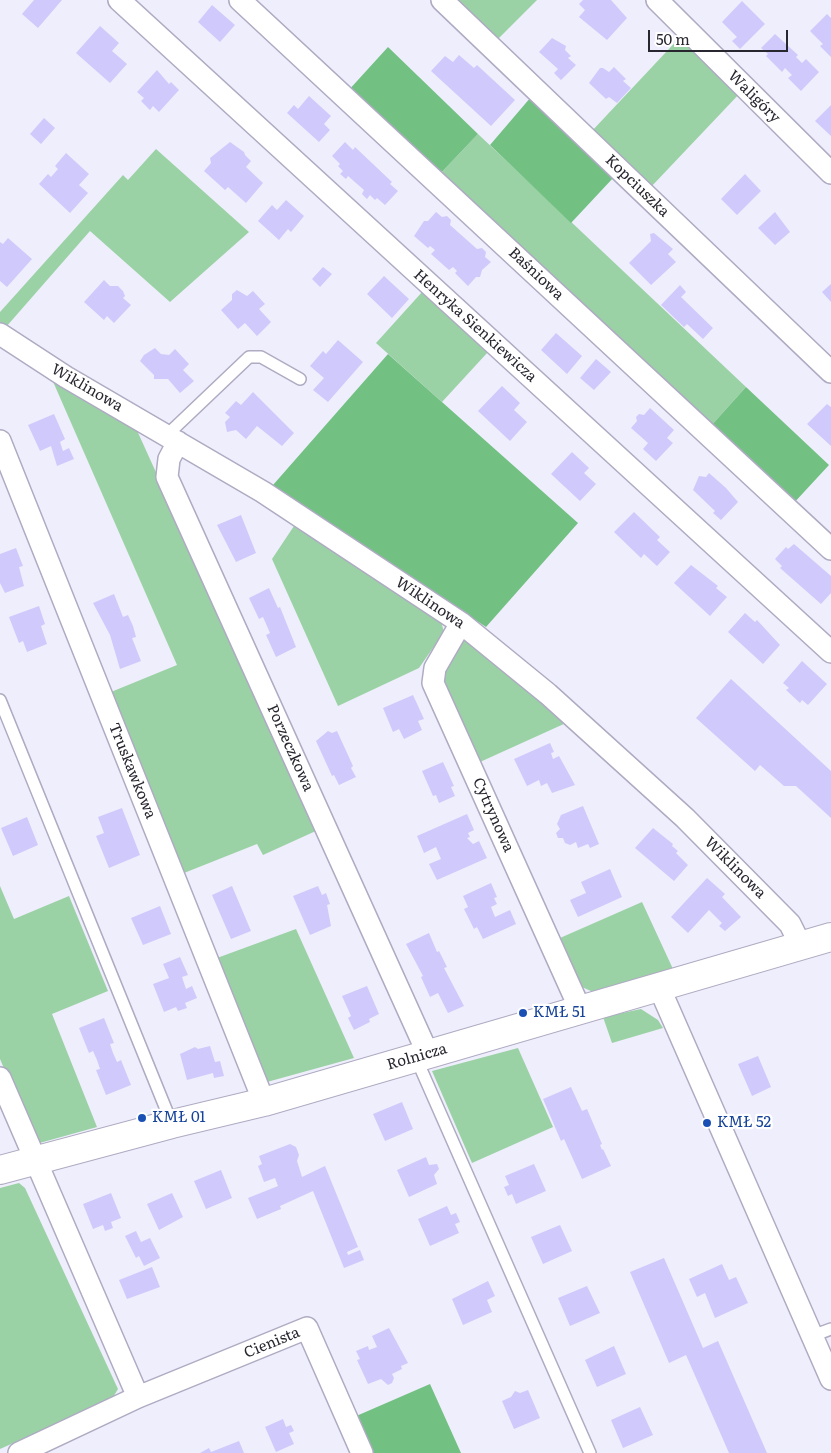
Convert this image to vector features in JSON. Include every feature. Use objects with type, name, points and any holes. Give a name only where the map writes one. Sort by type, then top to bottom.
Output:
[{"type":"street","name":"Henryka Sienkiewicza","points":[[119,0],[831,652]]},
{"type":"street","name":"Baśniowa","points":[[240,0],[831,549]]},
{"type":"street","name":"Kopciuszka","points":[[442,0],[831,372]]},
{"type":"street","name":"Waligóry","points":[[657,0],[831,173]]},
{"type":"street","name":"Wiklinowa","points":[[0,334],[66,377],[263,492],[461,622],[548,694],[685,818],[790,924],[796,936],[796,947]]},
{"type":"street","name":"Porzeczkowa","points":[[172,438],[167,477],[422,1056]]},
{"type":"street","name":"Truskawkowa","points":[[0,441],[264,1102]]},
{"type":"street","name":"Cytrynowa","points":[[461,622],[435,668],[433,682],[580,1009]]},
{"type":"street","name":"Rolnicza","points":[[0,1170],[172,1124],[264,1102],[831,937]]},
{"type":"street","points":[[659,987],[822,1332],[831,1379]]},
{"type":"street","points":[[0,1078],[138,1397]]},
{"type":"street","name":"Cienista","points":[[28,1451],[138,1397],[307,1328],[362,1453]]},
{"type":"lane","points":[[172,438],[250,357],[261,357],[300,379]]},
{"type":"lane","points":[[0,700],[172,1124]]},
{"type":"lane","points":[[422,1056],[590,1453]]},
{"type":"green space","points":[[452,0],[537,0],[496,41]]},
{"type":"green space","points":[[683,34],[742,91],[650,188],[591,132]]},
{"type":"green space","points":[[388,47],[478,134],[438,176],[347,92]]},
{"type":"green space","points":[[531,97],[614,177],[571,223],[490,145]]},
{"type":"green space","points":[[478,134],[746,387],[709,428],[438,176]]},
{"type":"green space","points":[[156,149],[249,232],[170,302],[90,231],[6,327],[0,323],[0,312],[123,175],[128,180]]},
{"type":"green space","points":[[423,291],[488,352],[442,402],[376,343]]},
{"type":"green space","points":[[388,354],[578,523],[486,627],[273,485]]},
{"type":"green space","points":[[51,377],[135,426],[318,830],[263,855],[257,844],[184,873],[111,692],[177,665]]},
{"type":"green space","points":[[746,387],[829,465],[792,505],[709,428]]},
{"type":"green space","points":[[296,523],[440,618],[444,632],[419,668],[338,706],[272,559]]},
{"type":"green space","points":[[468,636],[566,723],[480,762],[439,673],[459,642]]},
{"type":"green space","points":[[0,886],[14,919],[69,896],[108,991],[52,1014],[97,1127],[36,1144],[0,1059]]},
{"type":"green space","points":[[642,902],[673,969],[593,992],[582,987],[560,938]]},
{"type":"green space","points":[[296,929],[354,1058],[267,1082],[217,958]]},
{"type":"green space","points":[[641,1009],[658,1020],[663,1028],[612,1043],[603,1017]]},
{"type":"green space","points":[[518,1048],[553,1127],[472,1163],[432,1071]]},
{"type":"green space","points":[[19,1183],[25,1188],[118,1389],[112,1399],[0,1449],[0,1188]]},
{"type":"green space","points":[[430,1384],[461,1453],[369,1453],[354,1417]]},
{"type":"building","points":[[34,0],[62,0],[38,28],[22,14]]},
{"type":"building","points":[[583,0],[611,0],[627,18],[607,40],[579,17],[585,10],[579,4]]},
{"type":"building","points":[[742,1],[765,24],[740,49],[732,41],[737,37],[722,22]]},
{"type":"building","points":[[212,5],[235,25],[220,42],[198,22]]},
{"type":"building","points":[[827,14],[831,18],[831,57],[820,46],[823,44],[810,31]]},
{"type":"building","points":[[100,26],[119,43],[112,51],[127,64],[110,83],[76,53]]},
{"type":"building","points":[[775,34],[798,55],[796,57],[802,63],[806,59],[819,72],[801,91],[788,78],[792,75],[785,68],[782,72],[766,56],[768,54],[761,48]]},
{"type":"building","points":[[552,38],[566,46],[565,50],[571,56],[568,58],[576,65],[561,80],[554,73],[558,69],[539,52]]},
{"type":"building","points":[[459,55],[474,68],[477,65],[515,100],[491,126],[431,71],[445,56],[453,62]]},
{"type":"building","points":[[614,67],[626,79],[623,81],[631,88],[617,103],[609,97],[606,99],[589,83],[600,68],[609,72]]},
{"type":"building","points":[[157,70],[169,84],[171,82],[179,90],[159,112],[153,106],[150,110],[141,101],[144,98],[137,92]]},
{"type":"building","points":[[309,96],[331,116],[324,124],[330,130],[319,142],[287,113],[294,105],[298,109]]},
{"type":"building","points":[[831,105],[831,136],[815,121]]},
{"type":"building","points":[[44,118],[55,128],[41,144],[30,134]]},
{"type":"building","points":[[230,142],[244,152],[251,161],[246,167],[263,183],[246,203],[228,187],[225,190],[204,171],[211,163],[210,158]]},
{"type":"building","points":[[345,142],[353,150],[355,147],[392,182],[390,184],[398,191],[385,205],[370,195],[367,199],[362,194],[364,190],[348,176],[346,179],[340,174],[343,171],[338,166],[340,164],[332,156]]},
{"type":"building","points":[[66,153],[89,174],[79,185],[88,193],[70,213],[39,184],[48,174],[51,177],[58,169],[55,166]]},
{"type":"building","points":[[745,174],[761,191],[737,215],[721,199]]},
{"type":"building","points":[[286,200],[304,216],[291,232],[288,229],[279,240],[258,221],[272,205],[277,210]]},
{"type":"building","points":[[436,212],[442,217],[447,216],[451,220],[450,225],[477,249],[482,248],[486,252],[485,257],[491,262],[482,270],[480,277],[476,277],[468,286],[455,273],[457,271],[453,267],[449,270],[431,254],[435,250],[430,246],[428,248],[414,236],[424,221],[428,221]]},
{"type":"building","points":[[775,212],[790,232],[775,245],[758,228]]},
{"type":"building","points":[[654,233],[673,249],[668,254],[676,262],[651,285],[629,263],[651,241],[650,234]]},
{"type":"building","points":[[8,238],[32,259],[7,287],[0,281],[0,242],[3,244]]},
{"type":"building","points":[[323,267],[332,274],[320,287],[312,279]]},
{"type":"building","points":[[384,276],[409,299],[392,318],[367,294]]},
{"type":"building","points":[[104,280],[110,286],[118,286],[123,291],[125,296],[123,298],[131,305],[114,323],[107,316],[104,320],[84,302]]},
{"type":"building","points":[[831,284],[831,302],[822,292]]},
{"type":"building","points":[[680,285],[686,292],[681,297],[713,328],[703,339],[687,324],[684,327],[661,305]]},
{"type":"building","points":[[237,290],[247,296],[253,291],[265,304],[259,309],[271,322],[257,336],[245,323],[238,329],[221,310],[232,300],[232,294]]},
{"type":"building","points":[[556,333],[582,356],[567,374],[541,350]]},
{"type":"building","points":[[338,340],[363,362],[328,402],[313,390],[324,378],[310,366],[323,351],[326,354]]},
{"type":"building","points":[[155,348],[161,354],[169,355],[175,349],[189,364],[183,370],[194,381],[180,393],[168,379],[154,379],[154,375],[140,361],[144,355]]},
{"type":"building","points":[[596,359],[611,372],[594,390],[580,378]]},
{"type":"building","points":[[502,386],[520,403],[514,410],[527,422],[510,441],[478,411]]},
{"type":"building","points":[[253,392],[294,433],[282,446],[257,426],[246,439],[236,430],[227,432],[225,422],[230,417],[225,413],[236,401],[241,405]]},
{"type":"building","points":[[827,404],[831,407],[831,446],[807,424]]},
{"type":"building","points":[[650,408],[674,430],[667,438],[673,443],[656,461],[643,449],[648,443],[631,428],[637,421],[636,417],[639,414],[644,415]]},
{"type":"building","points":[[54,414],[65,439],[60,442],[63,451],[69,448],[74,459],[57,466],[51,446],[40,451],[28,425]]},
{"type":"building","points":[[572,452],[589,468],[584,473],[596,484],[580,501],[551,474]]},
{"type":"building","points":[[709,473],[738,502],[721,520],[713,513],[715,511],[693,490],[699,476],[706,477]]},
{"type":"building","points":[[634,512],[660,537],[657,540],[670,552],[657,566],[644,554],[641,558],[614,532]]},
{"type":"building","points":[[241,515],[256,553],[236,562],[217,525]]},
{"type":"building","points":[[794,544],[831,576],[831,593],[821,604],[780,568],[782,566],[775,559],[786,547],[788,549]]},
{"type":"building","points":[[16,548],[23,566],[19,567],[24,586],[5,593],[0,583],[0,554]]},
{"type":"building","points":[[691,565],[718,586],[716,588],[727,597],[710,616],[674,583]]},
{"type":"building","points":[[269,588],[278,608],[280,607],[296,647],[276,657],[266,635],[270,633],[263,617],[259,619],[249,598]]},
{"type":"building","points":[[114,594],[123,617],[128,615],[133,626],[136,637],[132,638],[141,661],[120,669],[110,635],[93,603]]},
{"type":"building","points":[[39,606],[45,624],[41,626],[47,644],[27,652],[23,641],[19,643],[9,617]]},
{"type":"building","points":[[745,613],[755,622],[757,620],[780,645],[763,664],[728,632]]},
{"type":"building","points":[[802,661],[827,684],[808,705],[802,700],[800,703],[786,690],[789,688],[783,683]]},
{"type":"building","points":[[731,679],[831,771],[831,818],[796,786],[784,786],[760,765],[755,771],[696,718]]},
{"type":"building","points":[[413,695],[424,719],[418,721],[422,730],[404,739],[399,729],[393,732],[383,708]]},
{"type":"building","points":[[328,731],[332,733],[337,731],[356,777],[339,785],[334,775],[332,776],[316,741]]},
{"type":"building","points":[[550,743],[554,752],[551,753],[553,759],[559,756],[575,785],[552,793],[547,783],[541,786],[539,780],[527,786],[514,759]]},
{"type":"building","points":[[443,762],[454,786],[451,787],[455,796],[439,803],[436,795],[433,796],[422,771]]},
{"type":"building","points":[[583,806],[599,844],[590,848],[588,844],[578,848],[576,842],[570,845],[565,843],[563,838],[558,838],[556,833],[560,829],[557,824],[561,815]]},
{"type":"building","points":[[122,808],[140,855],[109,868],[96,836],[104,833],[98,817]]},
{"type":"building","points":[[467,814],[474,830],[468,833],[470,837],[467,838],[473,844],[479,841],[487,858],[437,880],[429,864],[441,859],[436,847],[424,853],[417,836]]},
{"type":"building","points":[[27,817],[38,845],[13,856],[1,828]]},
{"type":"building","points":[[653,828],[673,844],[672,846],[678,851],[676,853],[688,865],[674,881],[635,848]]},
{"type":"building","points":[[610,869],[622,897],[578,917],[570,900],[586,893],[581,882]]},
{"type":"building","points":[[707,878],[725,894],[722,897],[741,917],[725,931],[719,926],[722,923],[709,910],[688,933],[671,917]]},
{"type":"building","points":[[491,883],[497,897],[494,898],[497,904],[491,907],[495,917],[510,910],[516,924],[483,939],[477,927],[474,929],[464,909],[468,907],[463,896]]},
{"type":"building","points":[[232,886],[251,931],[231,939],[212,895]]},
{"type":"building","points":[[318,886],[322,895],[326,893],[330,904],[327,905],[331,926],[310,935],[293,896]]},
{"type":"building","points":[[160,906],[171,934],[143,945],[131,918]]},
{"type":"building","points":[[429,933],[437,952],[439,951],[447,967],[444,968],[464,1006],[448,1013],[438,993],[430,997],[421,977],[423,976],[406,944]]},
{"type":"building","points":[[180,957],[188,975],[182,977],[186,989],[192,986],[197,998],[185,1003],[187,1008],[178,1011],[176,1007],[164,1012],[153,984],[169,978],[163,964]]},
{"type":"building","points":[[367,986],[379,1014],[369,1019],[370,1022],[354,1030],[348,1018],[351,1016],[342,996]]},
{"type":"building","points":[[104,1018],[114,1043],[110,1044],[113,1053],[117,1062],[121,1060],[131,1085],[106,1095],[96,1070],[100,1069],[97,1060],[93,1051],[89,1053],[79,1028]]},
{"type":"building","points":[[210,1046],[215,1062],[220,1061],[224,1076],[214,1078],[213,1073],[187,1080],[180,1054],[195,1047],[198,1049]]},
{"type":"building","points":[[758,1056],[771,1087],[752,1096],[738,1064]]},
{"type":"building","points":[[571,1087],[582,1111],[587,1109],[602,1144],[600,1145],[602,1150],[611,1166],[582,1179],[564,1139],[561,1141],[543,1099]]},
{"type":"building","points":[[402,1102],[413,1129],[385,1141],[373,1114]]},
{"type":"building","points":[[290,1144],[296,1147],[299,1155],[297,1161],[302,1177],[325,1166],[358,1247],[347,1252],[348,1255],[360,1250],[364,1260],[344,1268],[313,1191],[280,1206],[281,1209],[257,1219],[248,1198],[278,1186],[275,1178],[264,1182],[258,1166],[262,1164],[259,1156]]},
{"type":"building","points":[[426,1157],[429,1165],[437,1164],[439,1169],[434,1175],[437,1184],[409,1197],[397,1170]]},
{"type":"building","points":[[534,1164],[546,1191],[516,1204],[512,1194],[508,1196],[504,1187],[509,1185],[505,1176]]},
{"type":"building","points":[[221,1170],[232,1198],[206,1209],[194,1181]]},
{"type":"building","points":[[111,1193],[121,1218],[111,1222],[113,1228],[105,1231],[103,1225],[93,1229],[83,1204]]},
{"type":"building","points":[[172,1193],[183,1217],[159,1230],[147,1204]]},
{"type":"building","points":[[447,1206],[451,1215],[456,1213],[460,1222],[455,1224],[459,1233],[430,1246],[418,1219]]},
{"type":"building","points":[[560,1225],[572,1251],[543,1264],[531,1237]]},
{"type":"building","points":[[136,1231],[141,1242],[150,1238],[160,1258],[144,1266],[139,1256],[136,1258],[125,1236]]},
{"type":"building","points":[[664,1258],[703,1348],[718,1341],[767,1453],[729,1453],[686,1355],[669,1363],[630,1272]]},
{"type":"building","points":[[722,1264],[729,1280],[736,1277],[748,1303],[715,1318],[705,1293],[697,1297],[689,1279]]},
{"type":"building","points":[[152,1267],[160,1287],[127,1299],[119,1280]]},
{"type":"building","points":[[488,1281],[495,1296],[487,1300],[492,1312],[463,1325],[452,1299]]},
{"type":"building","points":[[587,1286],[600,1313],[570,1326],[558,1298]]},
{"type":"building","points":[[389,1328],[408,1363],[401,1366],[402,1369],[392,1374],[394,1378],[392,1383],[388,1385],[381,1379],[368,1384],[357,1360],[360,1359],[356,1351],[368,1346],[369,1350],[377,1347],[372,1336]]},
{"type":"building","points":[[614,1346],[626,1374],[597,1387],[585,1360]]},
{"type":"building","points":[[528,1390],[540,1418],[514,1429],[502,1401],[511,1397],[515,1391],[520,1393]]},
{"type":"building","points":[[640,1407],[653,1435],[623,1448],[611,1420]]},
{"type":"building","points":[[283,1419],[286,1427],[291,1425],[294,1431],[289,1433],[294,1444],[276,1452],[265,1427]]},
{"type":"building","points":[[239,1441],[244,1453],[200,1453],[209,1448],[211,1452]]},
{"type":"place","name":"KMŁ 51","points":[[523,1013]]},
{"type":"place","name":"KMŁ 01","points":[[142,1118]]},
{"type":"place","name":"KMŁ 52","points":[[707,1123]]}]
